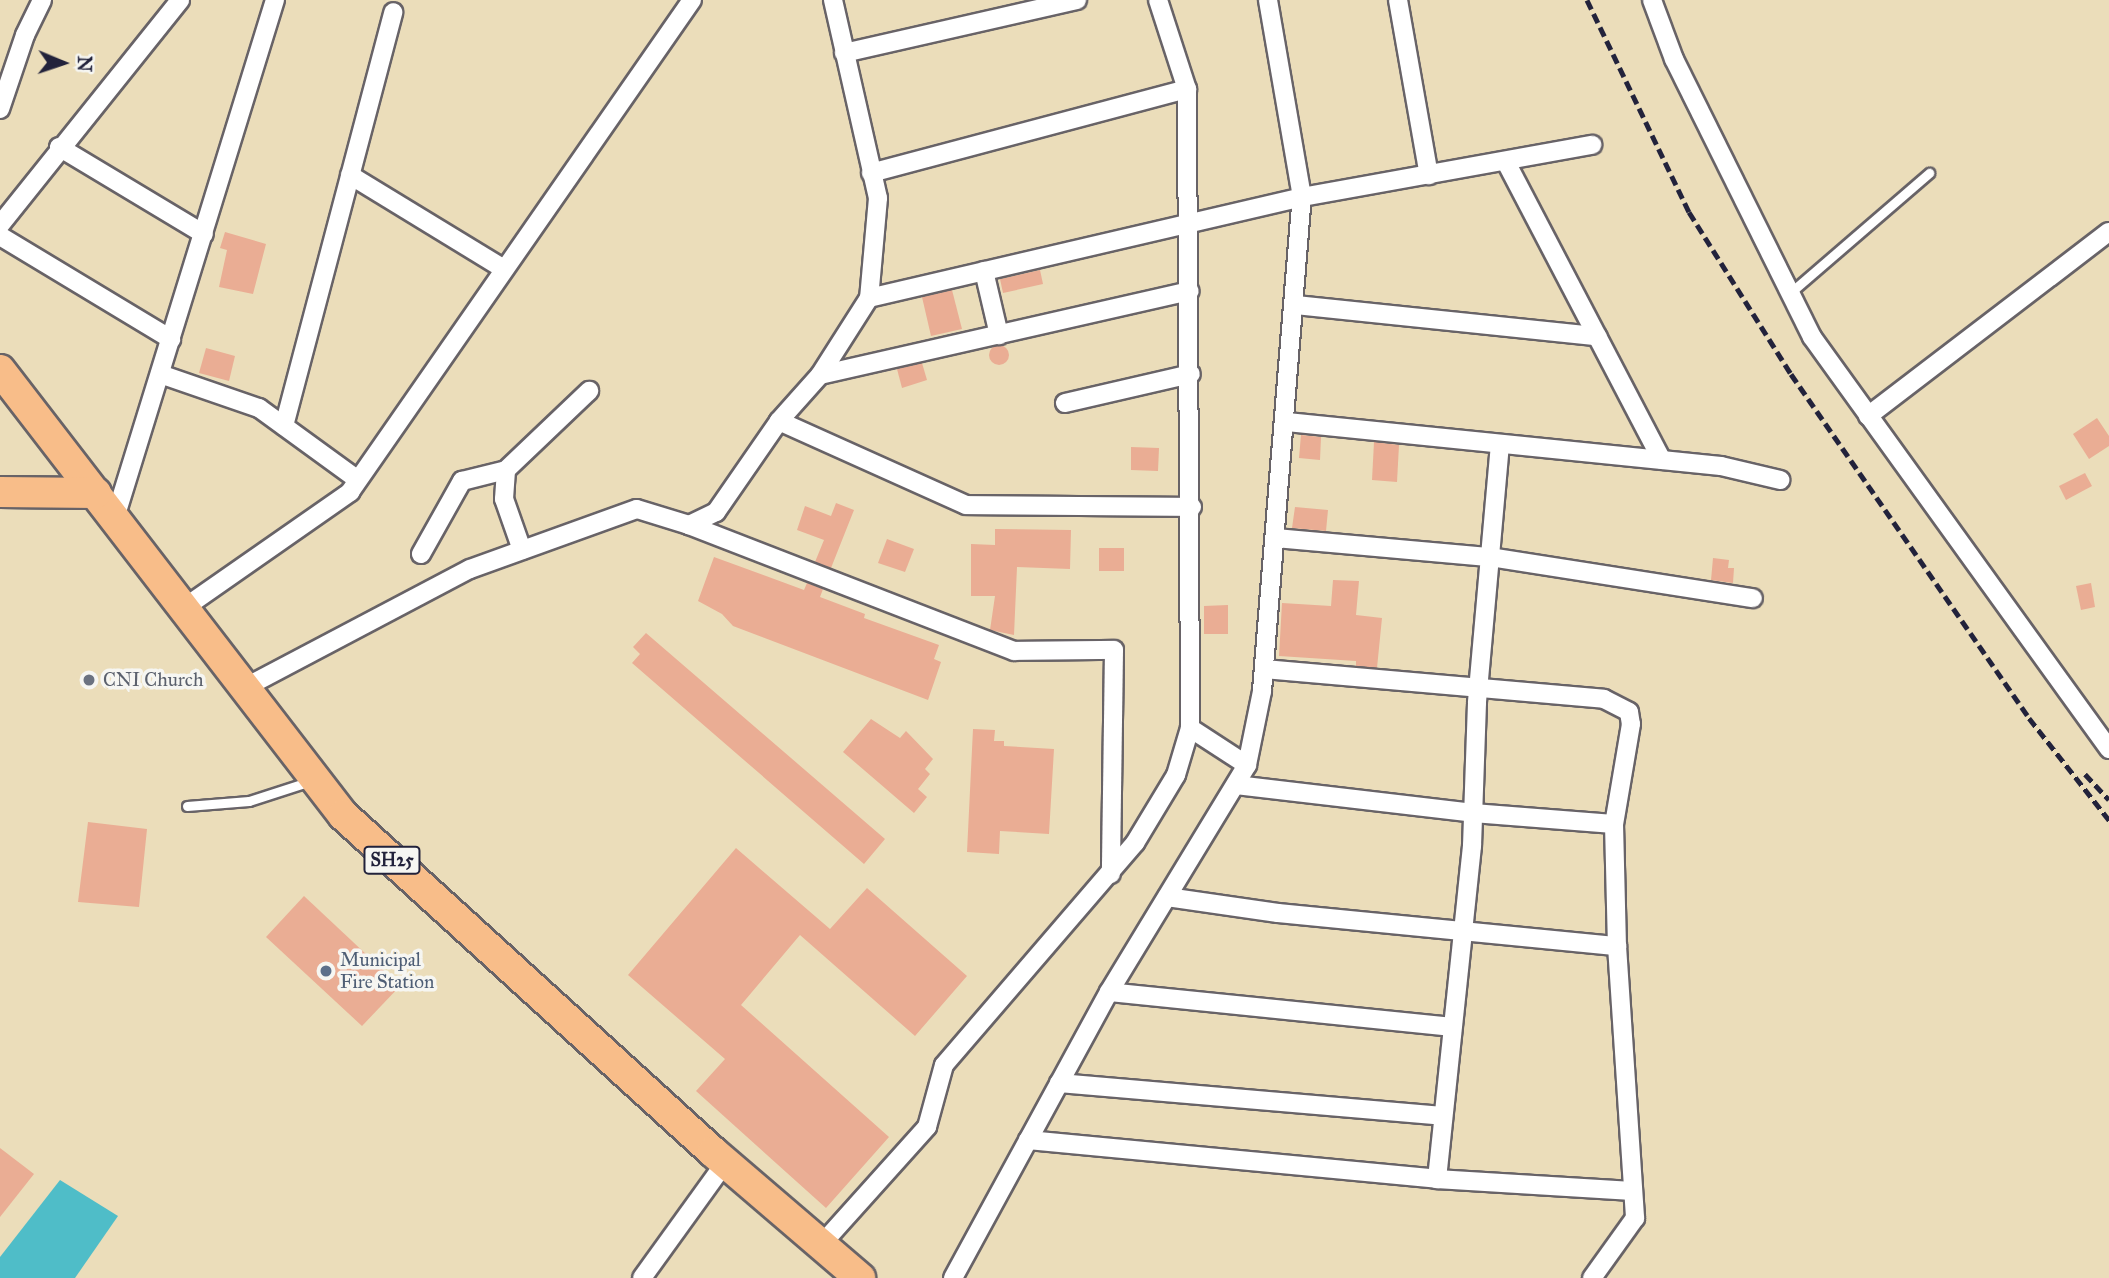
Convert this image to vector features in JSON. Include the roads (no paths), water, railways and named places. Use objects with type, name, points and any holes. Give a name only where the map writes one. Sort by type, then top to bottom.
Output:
[{"type":"main road","name":"SH25","points":[[0,370],[343,816],[725,1163],[860,1278]]},
{"type":"main road","points":[[0,492],[96,493]]},
{"type":"street","points":[[0,108],[25,35],[42,0]]},
{"type":"street","points":[[0,225],[59,147],[180,0]]},
{"type":"street","points":[[116,518],[275,0]]},
{"type":"street","points":[[184,608],[350,492],[692,0]]},
{"type":"street","points":[[689,525],[716,512],[779,421],[820,375],[869,298],[878,198],[833,0]]},
{"type":"street","points":[[844,53],[1077,0]]},
{"type":"street","points":[[821,1245],[927,1127],[944,1065],[1111,874],[1176,775],[1191,728],[1192,508],[1187,89],[1158,0]]},
{"type":"street","points":[[953,1278],[1109,992],[1247,765],[1264,669],[1286,422],[1302,197],[1268,0]]},
{"type":"street","points":[[1398,0],[1429,175]]},
{"type":"street","points":[[1652,0],[1674,59],[1812,337],[2109,749]]},
{"type":"street","points":[[284,426],[393,12]]},
{"type":"street","points":[[871,173],[1187,89]]},
{"type":"street","points":[[869,298],[1302,197],[1592,145]]},
{"type":"street","points":[[59,147],[204,234]]},
{"type":"street","points":[[1506,162],[1662,460]]},
{"type":"street","points":[[350,175],[505,270]]},
{"type":"street","points":[[1868,416],[2109,232]]},
{"type":"street","points":[[0,236],[171,339]]},
{"type":"street","points":[[984,271],[999,335]]},
{"type":"street","points":[[820,375],[1190,291]]},
{"type":"street","points":[[1295,305],[1597,336]]},
{"type":"street","points":[[160,374],[259,408],[358,480]]},
{"type":"street","points":[[1065,403],[1191,374]]},
{"type":"street","points":[[421,554],[462,481],[506,470],[589,391]]},
{"type":"street","points":[[779,421],[966,506],[1192,508]]},
{"type":"street","points":[[1286,422],[1721,466],[1780,480]]},
{"type":"street","points":[[1437,1179],[1473,813],[1478,687],[1500,444]]},
{"type":"street","points":[[506,470],[504,499],[522,550]]},
{"type":"street","points":[[244,688],[470,569],[637,509],[689,525],[1014,651],[1114,650],[1111,874]]},
{"type":"street","points":[[1276,538],[1490,557],[1753,598]]},
{"type":"street","points":[[1264,669],[1604,699],[1629,712],[1631,724],[1614,824],[1617,946],[1635,1218],[1592,1278]]},
{"type":"street","points":[[1191,728],[1247,765]]},
{"type":"street","points":[[1236,785],[1473,813],[1614,824]]},
{"type":"street","points":[[1167,897],[1462,932],[1617,946]]},
{"type":"street","points":[[1109,992],[1451,1027]]},
{"type":"street","points":[[1059,1083],[1443,1116]]},
{"type":"street","points":[[1028,1140],[1437,1179],[1632,1191]]},
{"type":"street","points":[[642,1278],[725,1163]]},
{"type":"lane","points":[[1790,293],[1929,173]]},
{"type":"lane","points":[[187,806],[249,801],[316,780]]},
{"type":"water","points":[[60,1180],[118,1216],[75,1278],[0,1278],[0,1257]]},
{"type":"railway","points":[[1587,0],[1689,212],[1791,374],[2029,718],[2109,820]]},
{"type":"railway","points":[[2085,774],[2109,800]]},
{"type":"place","name":"CNI Church","points":[[89,680]]},
{"type":"place","name":"Municipal Fire Station","points":[[326,971]]}]
